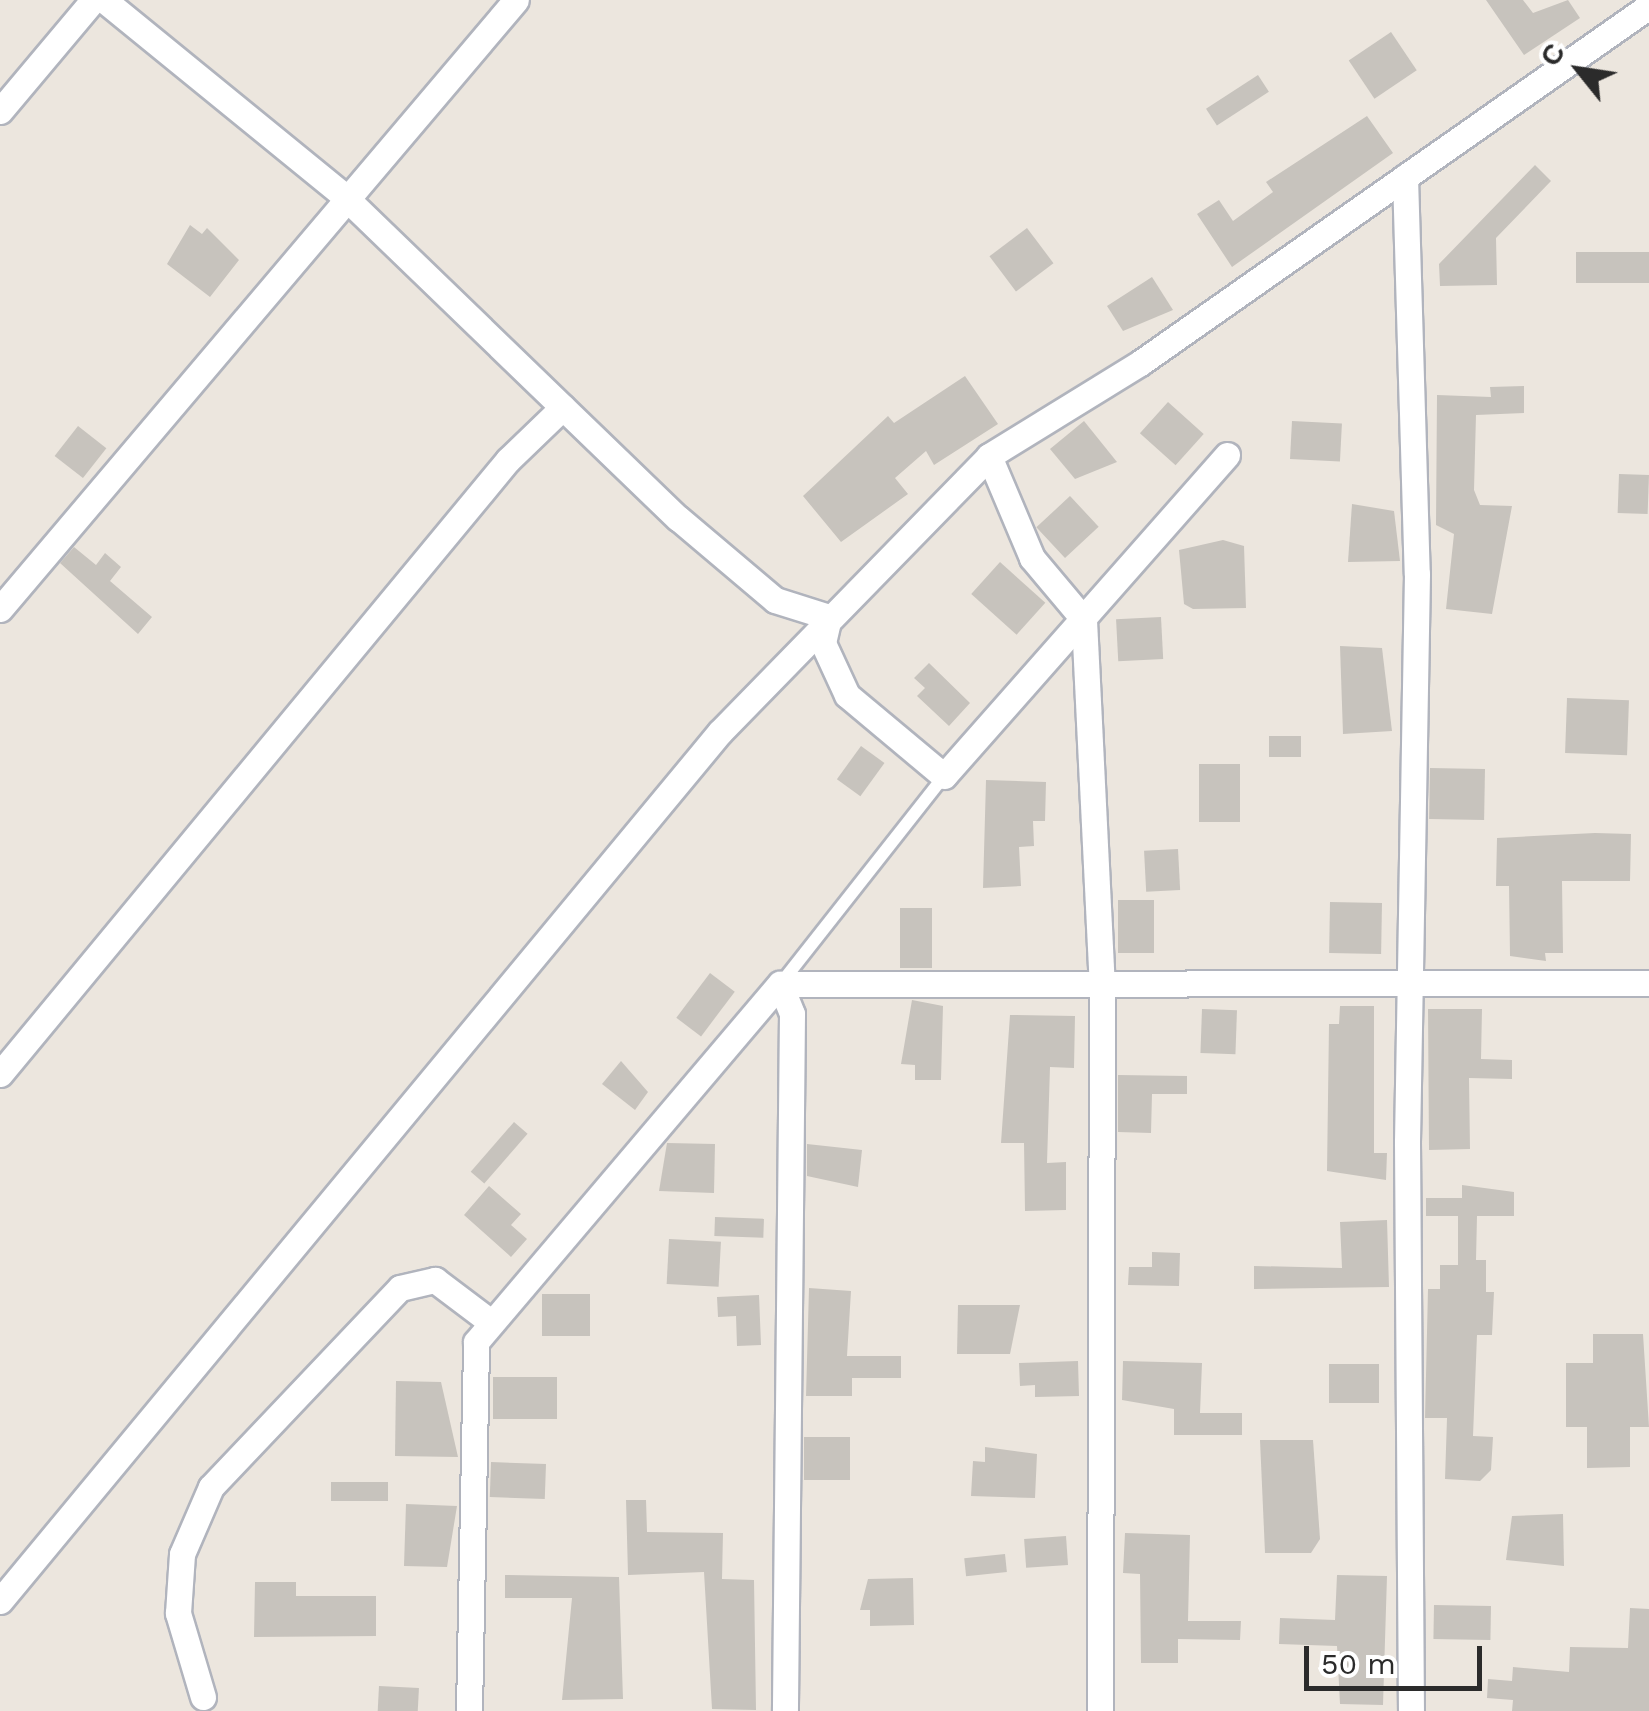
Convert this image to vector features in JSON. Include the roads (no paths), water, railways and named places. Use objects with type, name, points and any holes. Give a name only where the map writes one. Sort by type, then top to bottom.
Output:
[{"type":"street","points":[[0,111],[93,0]]},
{"type":"street","points":[[104,0],[344,196],[563,407],[775,600],[829,617]]},
{"type":"street","points":[[0,609],[344,196],[516,0]]},
{"type":"street","points":[[0,1601],[720,732],[989,456],[1140,364],[1649,6]]},
{"type":"street","points":[[1405,177],[1417,574],[1408,983],[1411,1711]]},
{"type":"street","points":[[0,1074],[508,460],[563,407]]},
{"type":"street","points":[[829,617],[824,643],[847,695],[944,776],[1227,455]]},
{"type":"street","points":[[989,456],[1032,558],[1084,620],[1102,986],[1100,1711]]},
{"type":"street","points":[[469,1711],[474,1363],[488,1320],[780,984],[1649,983]]},
{"type":"street","points":[[780,984],[792,1014],[786,1711]]},
{"type":"street","points":[[203,1697],[178,1613],[182,1554],[211,1487],[400,1288],[435,1280],[488,1320]]},
{"type":"lane","points":[[780,984],[944,776]]}]
